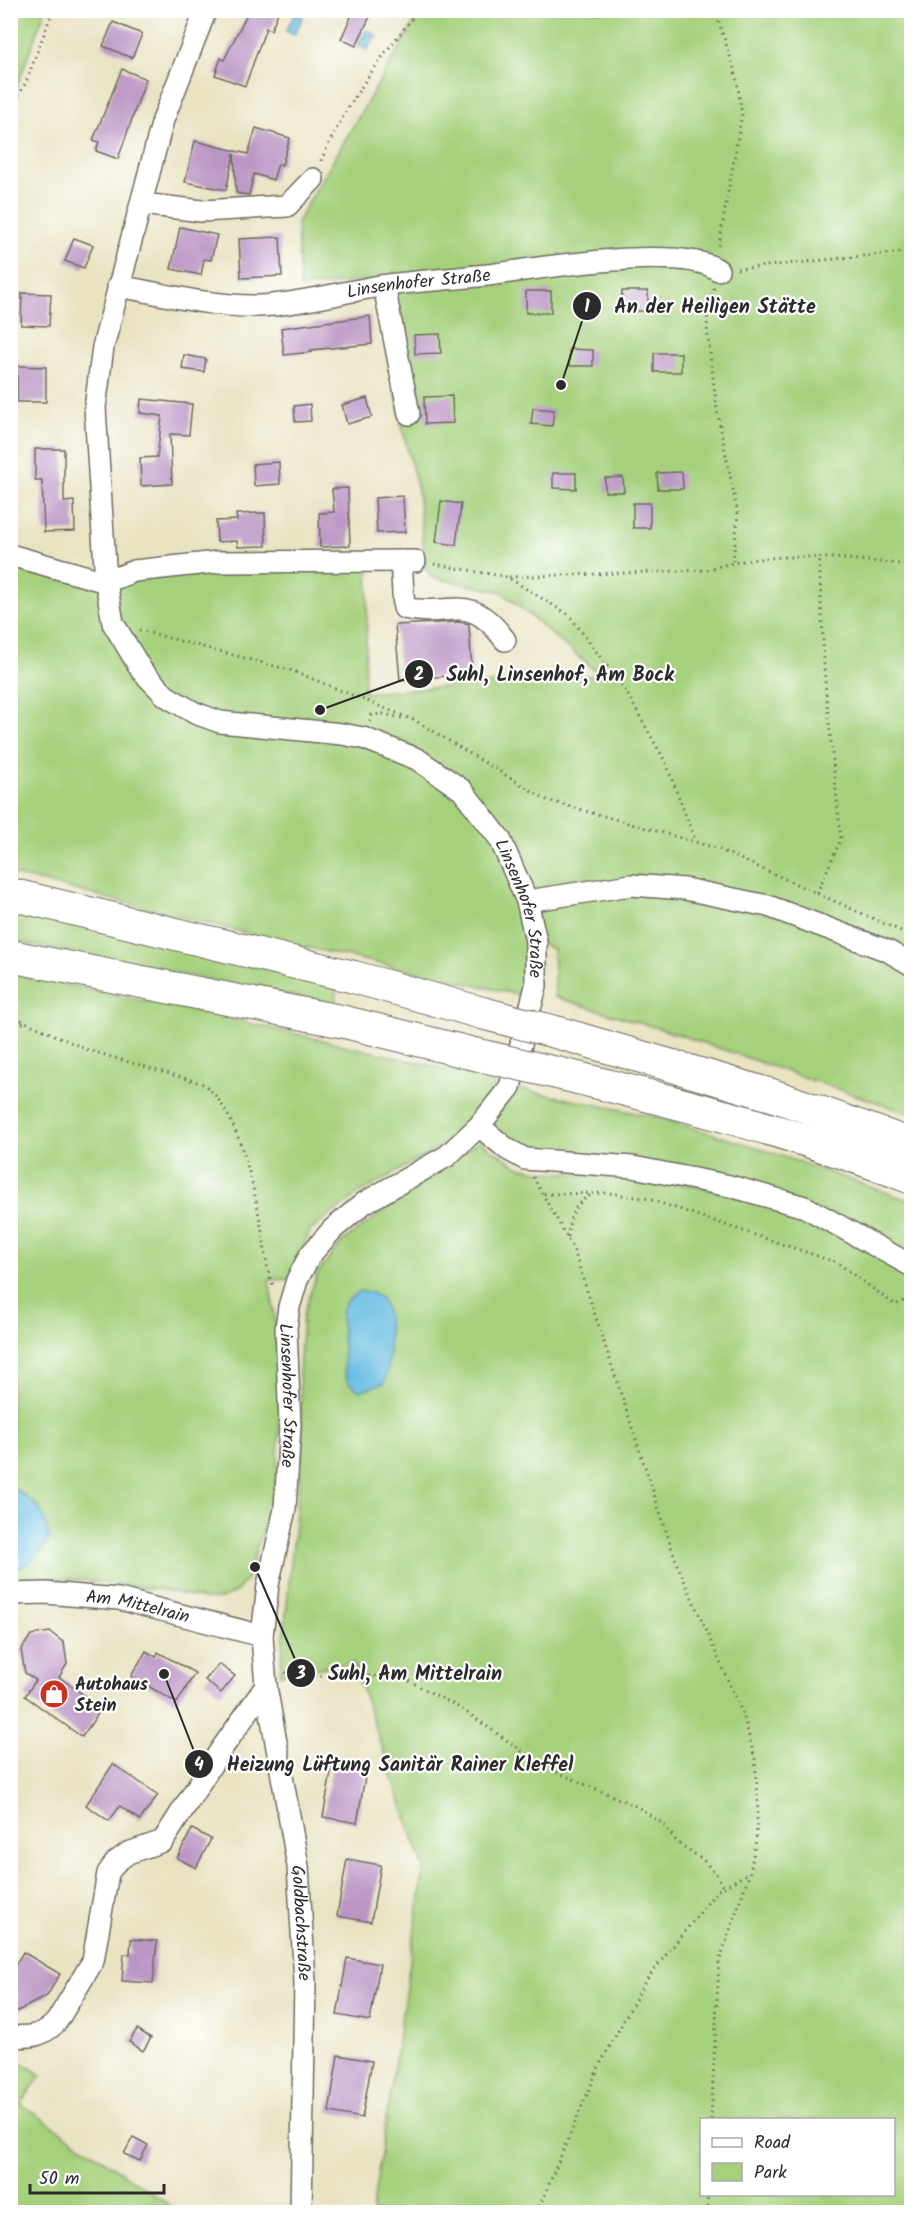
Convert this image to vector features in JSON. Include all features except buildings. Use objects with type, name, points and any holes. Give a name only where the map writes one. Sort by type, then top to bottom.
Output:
[{"type":"highway","points":[[10,894],[354,977],[563,1034],[775,1096],[912,1145]]},
{"type":"highway","points":[[10,956],[345,1022],[661,1098],[764,1127],[912,1178]]},
{"type":"street","name":"Linsenhofer Straße","points":[[206,10],[163,120],[103,347],[95,408],[106,582],[113,623],[142,670],[166,696],[195,713],[220,722],[342,734],[365,739],[417,759],[462,790],[500,839],[527,901],[536,941],[536,986],[510,1087],[479,1126],[447,1156],[364,1203],[333,1229],[310,1255],[297,1280],[286,1328],[290,1425],[285,1509],[268,1585],[262,1636]]},
{"type":"street","points":[[142,204],[202,211],[287,206],[313,179]]},
{"type":"street","name":"Linsenhofer Straße","points":[[118,286],[205,301],[258,306],[384,286],[634,260],[692,260],[709,264],[717,270]]},
{"type":"street","points":[[384,286],[409,414]]},
{"type":"street","points":[[10,555],[106,582],[134,571],[218,562],[408,561],[404,608],[415,611],[463,609],[475,612],[489,619],[505,640]]},
{"type":"street","points":[[527,901],[630,885],[685,889],[768,906],[888,951],[912,965]]},
{"type":"street","points":[[479,1126],[507,1149],[525,1159],[633,1167],[730,1186],[805,1207],[912,1266]]},
{"type":"street","name":"Am Mittelrain","points":[[10,1594],[46,1593],[119,1599],[262,1636]]},
{"type":"street","name":"Goldbachstraße","points":[[262,1636],[266,1686],[298,1866],[305,1982],[301,2212]]},
{"type":"street","points":[[10,2036],[30,2038],[50,2029],[57,2021],[93,1961],[108,1873],[116,1862],[128,1853],[163,1841],[220,1751],[266,1686]]},
{"type":"path","points":[[10,112],[26,82],[53,10]]},
{"type":"path","points":[[313,179],[344,115],[396,39],[419,10]]},
{"type":"path","points":[[716,10],[736,75],[742,114],[718,246],[717,270],[708,308],[707,328],[717,410],[738,514],[733,561]]},
{"type":"path","points":[[717,270],[765,268],[912,251]]},
{"type":"path","points":[[408,561],[507,577],[706,570],[733,561],[781,556],[912,565]]},
{"type":"path","points":[[817,893],[841,839],[825,683],[819,557]]},
{"type":"path","points":[[507,577],[569,615],[626,690],[665,761],[695,840]]},
{"type":"path","points":[[113,623],[293,671],[417,722],[547,800],[695,840],[912,936]]},
{"type":"path","points":[[365,739],[372,715],[382,714],[417,722]]},
{"type":"path","points":[[10,1015],[88,1050],[204,1084],[213,1092],[232,1127],[249,1172],[271,1281],[281,1301],[289,1307]]},
{"type":"path","points":[[10,1023],[26,1022]]},
{"type":"path","points":[[525,1159],[535,1182],[568,1238],[677,1564],[744,1717],[755,1759],[758,1800],[756,1840],[750,1872],[719,1962],[711,2118]]},
{"type":"path","points":[[544,1194],[597,1193],[649,1199],[838,1263],[895,1305],[912,1298]]},
{"type":"path","points":[[568,1238],[569,1221],[575,1207],[583,1199],[597,1193]]},
{"type":"path","points":[[281,1665],[288,1675],[400,1676],[462,1709],[545,1767],[638,1807],[664,1824],[677,1842],[703,1860],[717,1875],[723,1887]]},
{"type":"path","points":[[537,2212],[600,2064],[646,1980],[717,1891],[750,1872]]},
{"type":"path","points":[[707,2212],[708,2196]]},
{"type":"green space","points":[[10,11],[45,11],[11,102]]},
{"type":"green space","points":[[421,11],[911,11],[911,1114],[680,1035],[555,997],[553,949],[536,941],[524,954],[520,995],[282,942],[11,874],[11,555],[106,582],[220,569],[369,568],[364,693],[600,675],[502,592],[431,577],[425,567],[418,490],[404,436],[374,280],[300,288],[297,222]]},
{"type":"green space","points":[[10,905],[337,986],[335,1004],[11,941]]},
{"type":"green space","points":[[11,973],[214,1015],[498,1081],[457,1137],[358,1194],[310,1231],[290,1279],[269,1280],[277,1340],[280,1400],[278,1459],[271,1519],[266,1519],[247,1579],[237,1591],[222,1599],[205,1599],[162,1590],[71,1579],[11,1580],[10,1570],[23,1567],[40,1507],[11,1486]]},
{"type":"green space","points":[[510,1087],[656,1117],[759,1148],[911,1201],[911,1266],[805,1207],[525,1159],[479,1126]]},
{"type":"green space","points":[[479,1141],[519,1167],[543,1172],[608,1174],[699,1187],[773,1207],[840,1236],[911,1272],[911,2212],[372,2212],[424,1869],[353,1663],[280,1674],[303,1442],[299,1374],[303,1316],[317,1274],[343,1241]]},
{"type":"green space","points":[[10,2055],[41,2075],[21,2104],[180,2212],[11,2212]]},
{"type":"water","points":[[295,13],[303,17],[294,35],[286,31]]},
{"type":"water","points":[[367,30],[376,35],[367,50],[358,45]]},
{"type":"water","points":[[359,1291],[374,1294],[381,1299],[385,1306],[389,1327],[388,1365],[384,1383],[360,1391],[348,1382],[344,1370],[341,1312],[346,1302]]},
{"type":"water","points":[[11,1486],[42,1513],[49,1539],[33,1559],[11,1570]]},
{"type":"place","name":"An der Heiligen Stätte","points":[[561,385]]},
{"type":"place","name":"Suhl, Linsenhof, Am Bock","points":[[320,710]]},
{"type":"place","name":"Suhl, Am Mittelrain","points":[[255,1567]]},
{"type":"place","name":"Heizung Lüftung Sanitär Rainer Kleffel","points":[[164,1674]]},
{"type":"place","name":"Autohaus Stein","points":[[54,1694]]}]
